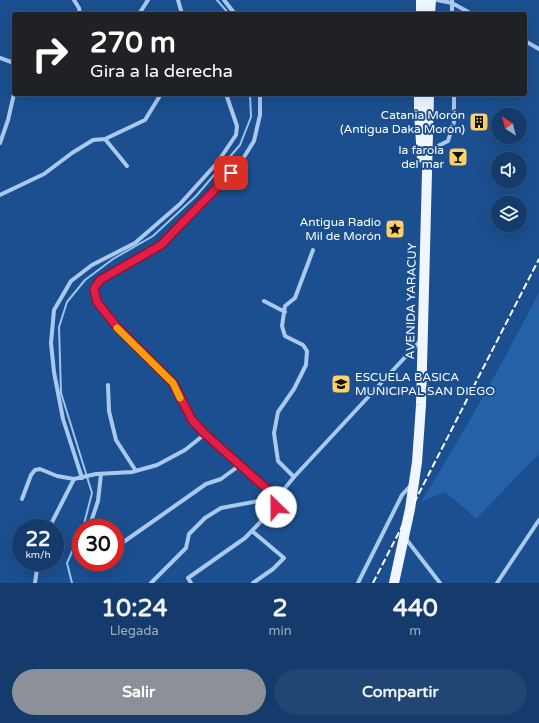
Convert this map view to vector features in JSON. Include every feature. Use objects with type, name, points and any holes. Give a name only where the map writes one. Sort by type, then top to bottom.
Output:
[{"type":"main road","points":[[420,12],[421,0]]},
{"type":"main road","points":[[430,12],[431,0]]},
{"type":"main road","points":[[419,96],[426,212]]},
{"type":"main road","points":[[426,212],[429,96]]},
{"type":"main road","name":"AVENIDA YARACUY","points":[[394,583],[410,509],[417,462],[421,412],[426,212]]},
{"type":"street","points":[[74,0],[80,12]]},
{"type":"street","points":[[140,12],[148,0]]},
{"type":"street","points":[[178,0],[181,12]]},
{"type":"street","points":[[224,0],[233,12]]},
{"type":"street","points":[[437,0],[452,2],[469,12]]},
{"type":"street","points":[[527,42],[539,48]]},
{"type":"street","points":[[0,58],[12,62]]},
{"type":"street","points":[[0,143],[8,120],[14,96]]},
{"type":"street","points":[[0,195],[44,174],[93,140],[105,139],[145,120],[160,96]]},
{"type":"street","points":[[83,478],[63,420],[54,372],[51,343],[54,310],[71,281],[92,265],[135,243],[180,204],[217,163],[236,134],[237,126],[227,96]]},
{"type":"street","points":[[260,96],[260,115],[254,141],[239,165],[161,245],[100,280],[94,289],[97,302],[117,327],[173,383],[192,420],[205,434],[277,498]]},
{"type":"street","points":[[428,151],[448,141],[454,122],[454,96]]},
{"type":"street","points":[[105,139],[127,166]]},
{"type":"street","points":[[294,477],[278,461],[274,433],[278,412],[294,389],[306,365],[307,351],[303,345],[285,336],[282,326],[285,306],[295,298],[313,250]]},
{"type":"street","points":[[264,301],[284,312]]},
{"type":"street","points":[[191,583],[188,578],[245,538],[276,507],[277,498],[294,477],[423,338]]},
{"type":"street","points":[[108,385],[109,411],[116,440],[136,471]]},
{"type":"street","points":[[22,499],[34,470],[40,469],[57,476],[74,479],[96,474],[136,471],[164,462],[185,450],[205,434]]},
{"type":"street","points":[[124,542],[206,484],[221,479],[240,465]]},
{"type":"street","points":[[92,519],[98,501],[102,474]]},
{"type":"street","points":[[54,519],[74,479]]},
{"type":"street","points":[[358,583],[402,494],[414,481]]},
{"type":"street","points":[[151,583],[186,548],[189,534],[205,518],[221,508],[259,501],[271,492]]},
{"type":"street","points":[[497,583],[539,520]]},
{"type":"street","points":[[252,531],[284,558],[273,569],[252,583]]},
{"type":"street","points":[[404,537],[440,583]]},
{"type":"street","points":[[35,583],[37,571]]},
{"type":"shaded area","points":[[539,292],[539,455],[476,519],[444,492],[421,502],[482,398]]},
{"type":"waterway","points":[[217,0],[227,12]]},
{"type":"waterway","points":[[85,519],[92,493],[61,393],[59,327],[67,302],[85,280],[113,259],[153,236],[196,196],[240,145],[251,117],[250,96]]},
{"type":"waterway","points":[[72,552],[67,563],[72,583]]},
{"type":"railway","points":[[373,583],[539,259]]},
{"type":"slow traffic","points":[[117,328],[173,383],[180,398]]},
{"type":"place","name":"Catania Morón (Antigua Daka Morón)","points":[[479,122]]},
{"type":"place","name":"la farola del mar","points":[[458,157]]},
{"type":"place","name":"Antigua Radio Mil de Morón","points":[[395,229]]},
{"type":"place","name":"ESCUELA BASICA MUNICIPAL SAN DIEGO","points":[[341,384]]},
{"type":"route","points":[[231,173],[161,245],[100,280],[94,289],[97,302],[117,327],[173,383],[192,420],[205,434],[277,498],[276,507]]}]
